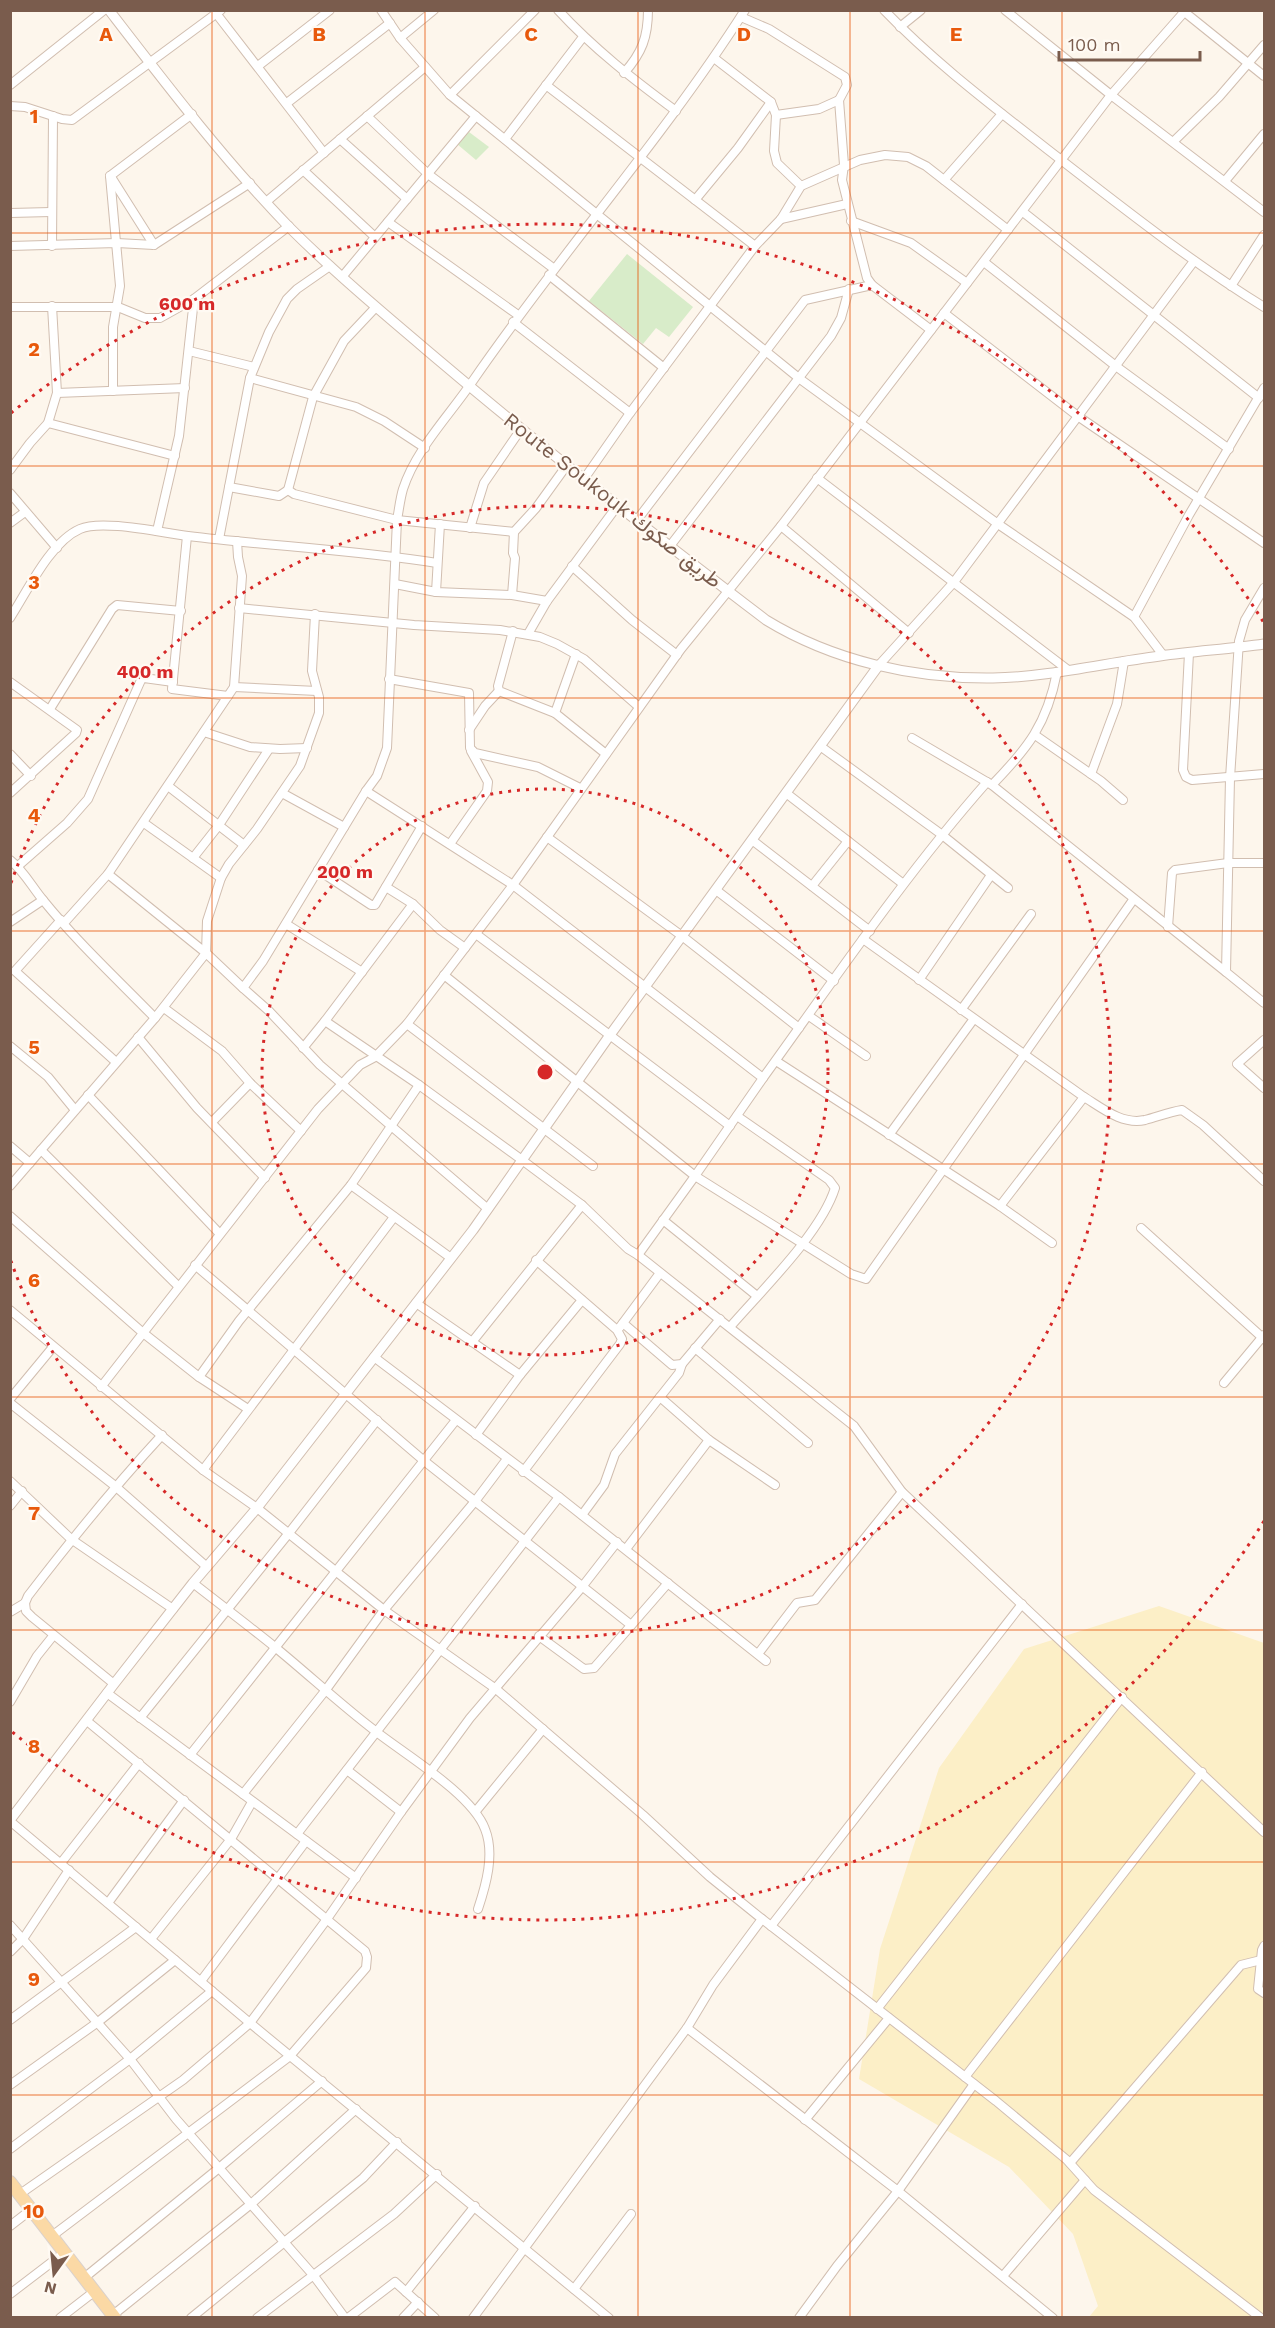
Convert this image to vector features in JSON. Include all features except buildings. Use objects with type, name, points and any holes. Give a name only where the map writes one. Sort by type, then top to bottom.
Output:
[{"type":"main road","points":[[10,2182],[114,2316]]},
{"type":"street","points":[[10,85],[104,10]]},
{"type":"street","name":"Route Soukouk طريق صكوك","points":[[109,10],[150,63],[266,202],[342,277],[521,429],[766,620],[791,635],[818,647],[879,665],[952,677],[994,678],[1057,672],[1124,661],[1264,644]]},
{"type":"street","points":[[258,66],[330,10]]},
{"type":"street","points":[[381,10],[424,68],[450,95],[800,379],[998,524],[1134,617],[1162,656]]},
{"type":"street","points":[[400,38],[434,10]]},
{"type":"street","points":[[558,10],[583,37],[624,73],[676,111]]},
{"type":"street","points":[[624,73],[636,60],[645,43],[648,10]]},
{"type":"street","points":[[884,10],[900,27],[1002,114],[1194,261],[1264,307]]},
{"type":"street","points":[[900,27],[921,10]]},
{"type":"street","points":[[450,95],[534,11]]},
{"type":"street","points":[[1007,11],[1111,95],[1264,212]]},
{"type":"street","points":[[101,1387],[219,1233],[301,1131],[341,1084],[360,1065],[375,1057],[407,1024],[513,885],[677,655],[781,526],[1111,95],[1184,11],[1264,76]]},
{"type":"street","points":[[10,105],[26,107],[68,121],[72,120],[217,12],[324,153]]},
{"type":"street","points":[[243,988],[264,961],[377,776],[387,748],[388,679],[398,520],[402,491],[409,475],[424,448],[516,319],[676,111],[743,14],[845,77],[847,85],[840,100],[844,165],[842,180],[864,271],[872,285],[931,330]]},
{"type":"street","points":[[286,103],[390,23]]},
{"type":"street","points":[[505,140],[583,37]]},
{"type":"street","points":[[1174,141],[1250,64],[1264,45]]},
{"type":"street","points":[[714,58],[771,102],[776,115],[774,151],[777,163],[801,186]]},
{"type":"street","points":[[266,202],[424,68]]},
{"type":"street","points":[[546,85],[755,246]]},
{"type":"street","points":[[776,115],[819,109],[840,100]]},
{"type":"street","points":[[695,200],[738,148],[771,102]]},
{"type":"street","points":[[110,176],[192,114]]},
{"type":"street","points":[[944,180],[1002,114]]},
{"type":"street","points":[[52,246],[53,116]]},
{"type":"street","points":[[367,116],[428,174],[551,272],[664,368]]},
{"type":"street","points":[[342,277],[476,116]]},
{"type":"street","points":[[1225,181],[1264,134]]},
{"type":"street","points":[[340,139],[407,199]]},
{"type":"street","points":[[584,479],[630,413],[755,246],[781,219],[801,186],[844,165],[874,157],[908,157],[926,166],[1008,230]]},
{"type":"street","points":[[303,170],[375,237]]},
{"type":"street","points":[[110,176],[120,286],[113,327],[113,391]]},
{"type":"street","points":[[110,176],[154,245]]},
{"type":"street","points":[[10,246],[117,243],[154,245],[250,183]]},
{"type":"street","points":[[781,219],[847,204]]},
{"type":"street","points":[[10,213],[51,212]]},
{"type":"street","points":[[1023,212],[1258,398]]},
{"type":"street","points":[[851,221],[911,243],[967,283]]},
{"type":"street","points":[[388,222],[516,319],[630,413]]},
{"type":"street","points":[[10,307],[118,307],[139,316],[160,318],[194,299],[289,226]]},
{"type":"street","points":[[1231,286],[1264,235]]},
{"type":"street","points":[[609,2318],[437,2174],[250,2023],[10,1820],[114,1684],[257,1508],[451,1258],[879,665],[954,582],[1117,367],[1194,261]]},
{"type":"street","points":[[984,262],[1117,367],[1229,449]]},
{"type":"street","points":[[219,539],[249,378],[269,332],[287,299],[297,289],[330,266]]},
{"type":"street","points":[[638,520],[808,298],[872,285]]},
{"type":"street","points":[[670,546],[831,336],[841,318],[849,289]]},
{"type":"street","points":[[157,531],[175,456],[194,299]]},
{"type":"street","points":[[10,470],[48,423],[57,393],[52,306]]},
{"type":"street","points":[[229,487],[279,496],[288,490],[313,397],[344,341],[376,307]]},
{"type":"street","points":[[944,313],[1079,417],[1264,543]]},
{"type":"street","points":[[189,351],[254,367]]},
{"type":"street","points":[[249,378],[365,411],[424,448]]},
{"type":"street","points":[[57,393],[185,388]]},
{"type":"street","points":[[1134,617],[1198,500],[1264,388]]},
{"type":"street","points":[[48,423],[175,456]]},
{"type":"street","points":[[471,528],[484,483],[521,429]]},
{"type":"street","points":[[512,595],[515,558],[513,553],[514,532],[536,508],[567,465]]},
{"type":"street","points":[[818,478],[1068,670]]},
{"type":"street","points":[[288,490],[294,494],[398,520],[514,532]]},
{"type":"street","points":[[10,493],[57,548]]},
{"type":"street","points":[[528,634],[547,601],[618,505]]},
{"type":"street","points":[[10,523],[25,512]]},
{"type":"street","points":[[436,592],[440,524]]},
{"type":"street","points":[[11,615],[57,548],[68,537],[86,526],[103,525],[437,562]]},
{"type":"street","points":[[781,526],[909,633]]},
{"type":"street","points":[[187,536],[172,689],[228,696]]},
{"type":"street","points":[[116,1062],[13,973],[108,874],[234,687],[242,571],[238,558],[237,541]]},
{"type":"street","points":[[572,566],[632,620],[677,655]]},
{"type":"street","points":[[395,584],[436,592],[512,595],[547,601]]},
{"type":"street","points":[[1226,972],[1230,778],[1239,648],[1245,620],[1264,588]]},
{"type":"street","points":[[50,709],[112,609],[117,605],[180,610]]},
{"type":"street","points":[[239,608],[528,634],[557,644],[576,654],[596,668],[639,707]]},
{"type":"street","points":[[10,1186],[164,1008],[206,953],[207,921],[221,878],[300,766],[319,713],[312,671],[315,614]]},
{"type":"street","points":[[499,691],[498,686],[513,631]]},
{"type":"street","points":[[1189,653],[1183,770],[1186,777],[1192,780],[1264,774]]},
{"type":"street","points":[[555,713],[576,654]]},
{"type":"street","points":[[1091,774],[1117,704],[1124,661]]},
{"type":"street","points":[[638,1254],[902,884],[941,834],[1015,762],[1035,735],[1049,707],[1057,672]]},
{"type":"street","points":[[18,866],[67,823],[88,799],[141,680],[144,678],[173,682]]},
{"type":"street","points":[[388,679],[469,693],[470,748],[488,782],[486,791],[450,844]]},
{"type":"street","points":[[10,682],[76,728],[77,732],[10,793]]},
{"type":"street","points":[[234,687],[317,691]]},
{"type":"street","points":[[499,691],[555,713],[606,754]]},
{"type":"street","points":[[470,730],[485,706],[499,691]]},
{"type":"street","points":[[204,732],[250,747],[307,748]]},
{"type":"street","points":[[1035,735],[1091,774],[1123,800]]},
{"type":"street","points":[[912,738],[990,784],[1264,1003]]},
{"type":"street","points":[[820,746],[941,834],[1008,888]]},
{"type":"street","points":[[470,748],[482,756],[538,767],[580,788]]},
{"type":"street","points":[[193,858],[219,825],[269,749]]},
{"type":"street","points":[[10,754],[31,776]]},
{"type":"street","points":[[168,786],[244,845]]},
{"type":"street","points":[[366,791],[513,885],[764,1078]]},
{"type":"street","points":[[786,792],[902,884]]},
{"type":"street","points":[[282,793],[344,827]]},
{"type":"street","points":[[144,823],[221,878]]},
{"type":"street","points":[[318,870],[371,905],[378,902],[422,826]]},
{"type":"street","points":[[547,837],[682,936],[799,1028]]},
{"type":"street","points":[[752,840],[870,931]]},
{"type":"street","points":[[812,886],[848,841]]},
{"type":"street","points":[[10,860],[18,866],[43,900],[155,1018]]},
{"type":"street","points":[[1168,927],[1172,873],[1175,870],[1228,863],[1264,863]]},
{"type":"street","points":[[108,874],[206,953],[269,1011],[341,1084],[488,1209]]},
{"type":"street","points":[[919,980],[991,875]]},
{"type":"street","points":[[386,887],[413,904],[440,930],[465,948]]},
{"type":"street","points":[[716,890],[834,981]]},
{"type":"street","points":[[10,922],[43,900]]},
{"type":"street","points":[[444,975],[694,1176],[851,1274],[866,1279],[1133,900]]},
{"type":"street","points":[[303,1048],[413,904]]},
{"type":"street","points":[[961,1010],[1031,914]]},
{"type":"street","points":[[286,924],[362,972]]},
{"type":"street","points":[[476,934],[730,1126]]},
{"type":"street","points":[[863,939],[973,1020],[1084,1097],[1123,1119],[1143,1120],[1182,1110],[1203,1125],[1264,1181]]},
{"type":"street","points":[[164,1008],[222,1051],[250,1083],[301,1131]]},
{"type":"street","points":[[808,1016],[866,1056]]},
{"type":"street","points":[[889,1135],[973,1020]]},
{"type":"street","points":[[325,1021],[419,1085],[582,1205],[628,1249],[638,1254],[854,1426],[902,1492],[1264,1832]]},
{"type":"street","points":[[407,1024],[593,1166]]},
{"type":"street","points":[[138,1037],[212,1122],[265,1178]]},
{"type":"street","points":[[1264,1040],[1238,1064],[1264,1088]]},
{"type":"street","points":[[10,1046],[48,1077],[75,1110]]},
{"type":"street","points":[[776,1061],[1000,1206],[1052,1243]]},
{"type":"street","points":[[212,1122],[250,1083]]},
{"type":"street","points":[[199,1377],[248,1310],[351,1185],[419,1085]]},
{"type":"street","points":[[88,1095],[219,1233]]},
{"type":"street","points":[[1000,1206],[1084,1097]]},
{"type":"street","points":[[730,1328],[802,1244],[832,1197],[835,1188],[829,1180],[737,1116]]},
{"type":"street","points":[[10,1146],[30,1163]]},
{"type":"street","points":[[41,1150],[178,1286]]},
{"type":"street","points":[[351,1185],[451,1258]]},
{"type":"street","points":[[472,1342],[582,1205]]},
{"type":"street","points":[[10,1216],[142,1332],[199,1377],[248,1409]]},
{"type":"street","points":[[203,1470],[394,1217]]},
{"type":"street","points":[[663,1220],[757,1296]]},
{"type":"street","points":[[1141,1228],[1264,1338],[1224,1383]]},
{"type":"street","points":[[523,1472],[620,1344],[622,1335],[536,1260]]},
{"type":"street","points":[[195,1265],[423,1460],[631,1625]]},
{"type":"street","points":[[617,1330],[660,1273]]},
{"type":"street","points":[[476,1435],[520,1375],[582,1300]]},
{"type":"street","points":[[416,1303],[520,1375]]},
{"type":"street","points":[[10,1310],[203,1470],[290,1533],[384,1610],[496,1689],[643,1815],[703,1871],[974,2084],[1070,2163],[1094,2190],[1261,2318]]},
{"type":"street","points":[[582,1515],[604,1485],[615,1454],[679,1373],[682,1364],[720,1319]]},
{"type":"street","points":[[623,1323],[672,1365],[682,1364]]},
{"type":"street","points":[[53,1347],[10,1401],[115,1486],[207,1568]]},
{"type":"street","points":[[695,1348],[808,1443]]},
{"type":"street","points":[[374,1357],[559,1497],[766,1660]]},
{"type":"street","points":[[660,1397],[710,1440],[775,1485]]},
{"type":"street","points":[[140,1718],[290,1533],[377,1420]]},
{"type":"street","points":[[190,1755],[456,1420]]},
{"type":"street","points":[[114,1684],[53,1636],[26,1611],[25,1603],[71,1539],[162,1435]]},
{"type":"street","points":[[626,1549],[710,1440]]},
{"type":"street","points":[[243,1794],[325,1691],[384,1610],[476,1500],[507,1459]]},
{"type":"street","points":[[10,1480],[71,1539],[173,1610]]},
{"type":"street","points":[[10,1506],[22,1491]]},
{"type":"street","points":[[758,1654],[797,1603],[815,1600],[902,1492]]},
{"type":"street","points":[[297,1834],[559,1497]]},
{"type":"street","points":[[20,2194],[159,2097],[250,2023],[470,1718],[582,1587],[617,1542]]},
{"type":"street","points":[[539,1636],[584,1669],[594,1668],[668,1582]]},
{"type":"street","points":[[193,1584],[275,1647],[325,1691],[430,1772],[476,1811],[486,1830],[489,1860],[478,1909]]},
{"type":"street","points":[[10,1612],[25,1603]]},
{"type":"street","points":[[771,1926],[1022,1604]]},
{"type":"street","points":[[10,1702],[53,1636]]},
{"type":"street","points":[[107,1693],[356,1878]]},
{"type":"street","points":[[877,2009],[1122,1698]]},
{"type":"street","points":[[52,2236],[290,2056],[366,1968],[368,1957],[327,1919],[87,1721]]},
{"type":"street","points":[[476,1811],[543,1729]]},
{"type":"street","points":[[61,1863],[139,1763]]},
{"type":"street","points":[[347,1770],[401,1812]]},
{"type":"street","points":[[965,2077],[1202,1772]]},
{"type":"street","points":[[108,1903],[184,1800]]},
{"type":"street","points":[[150,1939],[231,1839],[252,1802]]},
{"type":"street","points":[[201,1981],[306,1842]]},
{"type":"street","points":[[10,1952],[24,1939],[69,1870]]},
{"type":"street","points":[[473,2318],[687,2028],[713,1985],[762,1919]]},
{"type":"street","points":[[10,1925],[130,2059],[189,2134],[314,2276],[346,2318],[396,2282],[435,2318]]},
{"type":"street","points":[[10,2019],[136,1927]]},
{"type":"street","points":[[1264,1946],[1258,1989],[1264,1993]]},
{"type":"street","points":[[10,2085],[98,2022],[175,1960]]},
{"type":"street","points":[[1070,2163],[1241,1965],[1261,1960]]},
{"type":"street","points":[[10,2149],[130,2059],[212,1990]]},
{"type":"street","points":[[805,2120],[889,2018]]},
{"type":"street","points":[[687,2028],[898,2191],[1053,2318]]},
{"type":"street","points":[[84,2278],[322,2081]]},
{"type":"street","points":[[799,2318],[837,2266],[898,2191],[974,2084]]},
{"type":"street","points":[[114,2316],[251,2204],[356,2109]]},
{"type":"street","points":[[191,2318],[363,2178],[397,2142]]},
{"type":"street","points":[[257,2318],[394,2214],[437,2174]]},
{"type":"street","points":[[1004,2276],[1085,2180]]},
{"type":"street","points":[[406,2292],[475,2206]]},
{"type":"street","points":[[10,2226],[32,2209]]},
{"type":"street","points":[[574,2289],[631,2214]]},
{"type":"street","points":[[10,2294],[65,2252]]},
{"type":"street","points":[[60,2318],[94,2291]]},
{"type":"street","points":[[403,2318],[418,2302]]},
{"type":"green space","points":[[469,132],[489,147],[476,160],[457,144]]},
{"type":"green space","points":[[627,254],[693,307],[669,337],[656,328],[643,344],[589,301]]},
{"type":"sand","points":[[1159,1606],[1264,1643],[1264,2317],[1089,2317],[1098,2306],[1073,2234],[1009,2167],[859,2079],[880,1949],[939,1768],[1024,1649]]}]
